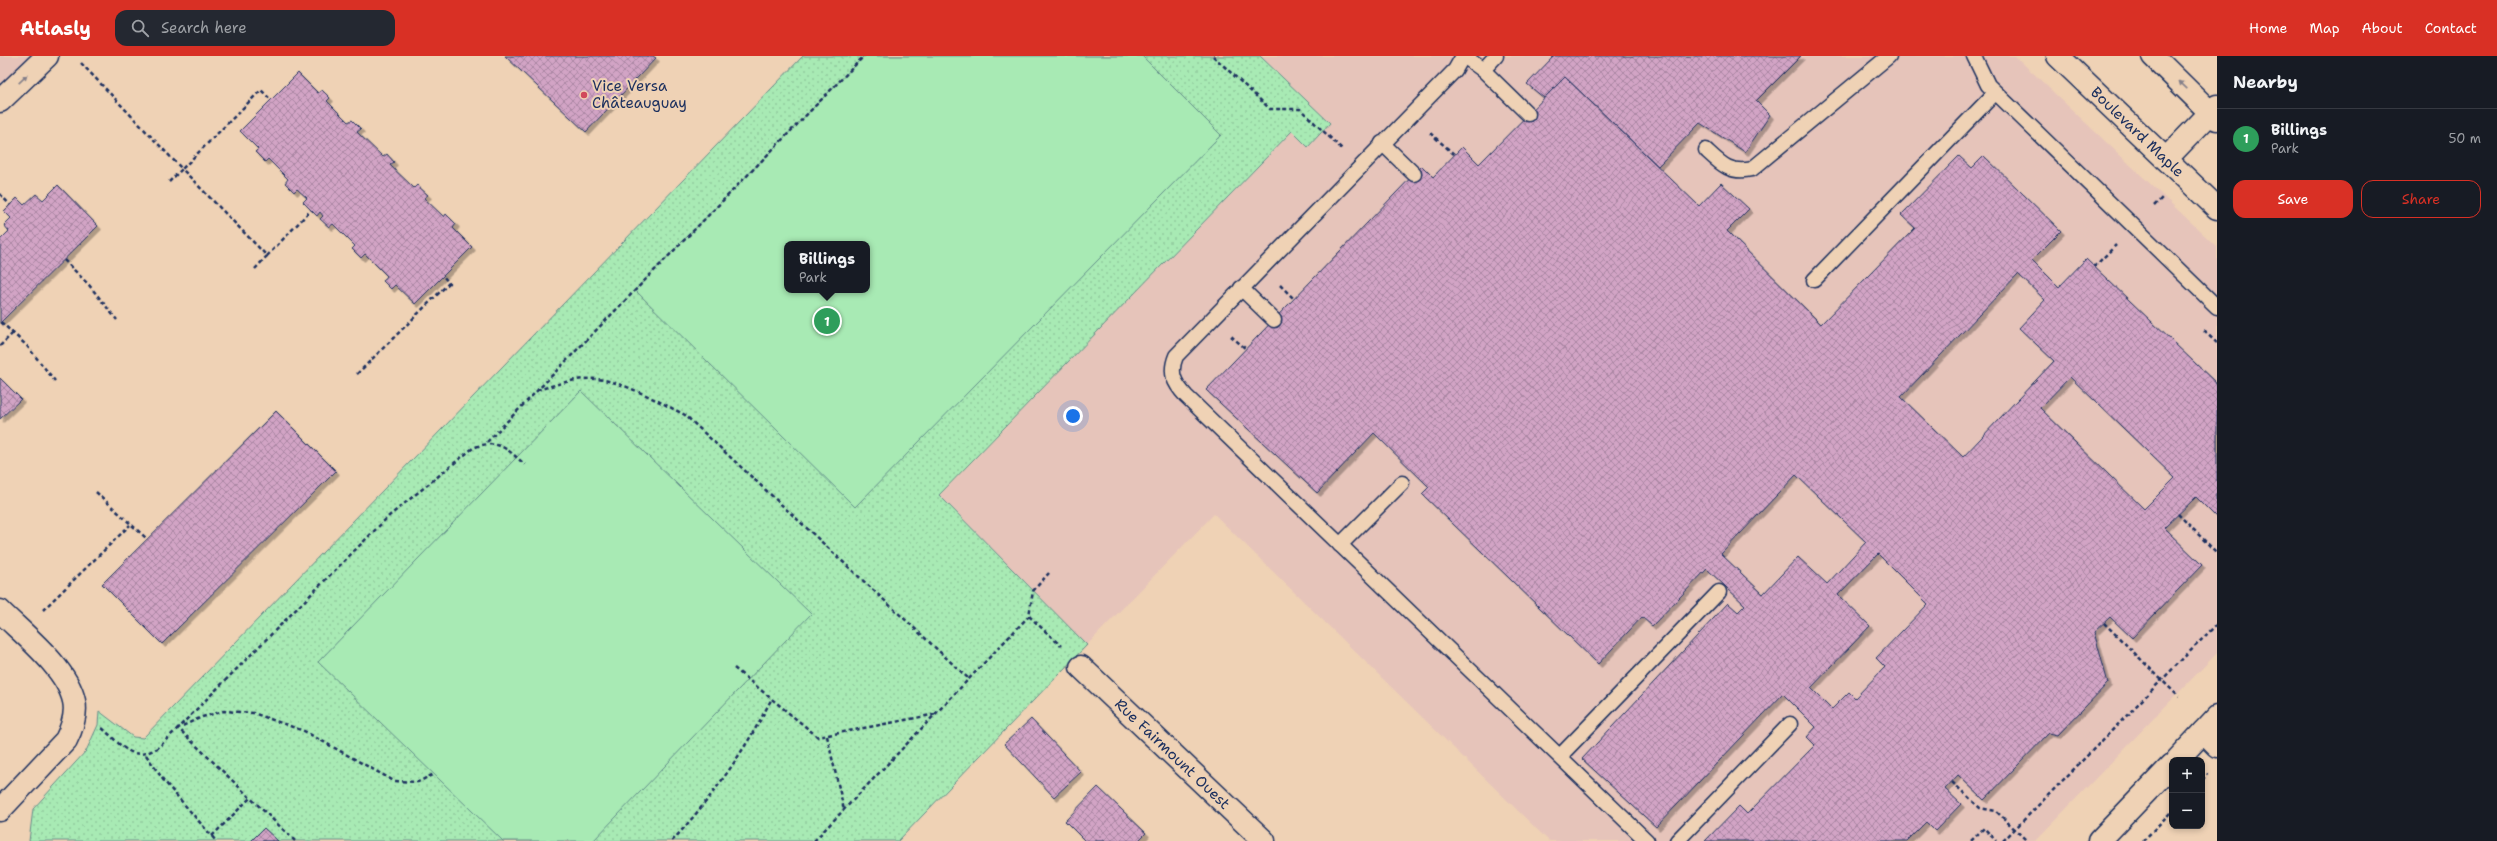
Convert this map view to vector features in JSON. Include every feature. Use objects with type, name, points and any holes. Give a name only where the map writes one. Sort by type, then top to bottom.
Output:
[{"type":"street","points":[[0,101],[47,56]]},
{"type":"street","name":"Boulevard Maple","points":[[2058,56],[2217,208]]},
{"type":"street","points":[[2153,56],[2215,112],[2166,159]]},
{"type":"street","points":[[0,611],[62,676],[74,701],[74,717],[66,740],[0,810]]},
{"type":"street","name":"Rue Fairmount Ouest","points":[[1081,667],[1264,841]]},
{"type":"street","points":[[2181,757],[2212,732]]},
{"type":"street","points":[[2105,839],[2169,768]]},
{"type":"lane","points":[[1528,114],[1482,70],[1464,56],[1455,70],[1382,142],[1176,356],[1172,366],[1173,377],[1186,396],[1647,841]]},
{"type":"lane","points":[[1482,70],[1496,56]]},
{"type":"lane","points":[[1706,150],[1722,165],[1731,170],[1740,172],[1752,169],[1889,56]]},
{"type":"lane","points":[[1974,56],[1981,74],[1995,92],[2217,307]]},
{"type":"lane","points":[[1814,280],[1995,92]]},
{"type":"lane","points":[[1382,142],[1414,174]]},
{"type":"lane","points":[[1241,288],[1274,320]]},
{"type":"lane","points":[[1340,545],[1402,483]]},
{"type":"lane","points":[[1560,756],[1718,592]]},
{"type":"lane","points":[[1677,841],[1790,724]]},
{"type":"path","points":[[98,725],[132,754],[146,755],[159,747],[389,516],[473,448],[487,442],[864,56]]},
{"type":"path","points":[[1214,56],[1270,109],[1300,110],[1323,131]]},
{"type":"path","points":[[81,62],[267,256]]},
{"type":"path","points":[[169,182],[261,90],[271,100]]},
{"type":"path","points":[[1425,133],[1430,133],[1455,155]]},
{"type":"path","points":[[0,194],[10,205]]},
{"type":"path","points":[[2154,206],[2161,199]]},
{"type":"path","points":[[255,269],[311,210]]},
{"type":"path","points":[[2094,267],[2116,245]]},
{"type":"path","points":[[64,260],[89,285],[117,320]]},
{"type":"path","points":[[357,374],[450,283],[443,276]]},
{"type":"path","points":[[1278,284],[1294,299]]},
{"type":"path","points":[[1,322],[27,346],[55,382]]},
{"type":"path","points":[[0,346],[13,333]]},
{"type":"path","points":[[1230,334],[1246,349]]},
{"type":"path","points":[[537,390],[573,381],[598,379],[640,392],[684,415],[969,679]]},
{"type":"path","points":[[487,442],[503,447],[525,465]]},
{"type":"path","points":[[96,492],[130,525],[147,539]]},
{"type":"path","points":[[2178,514],[2217,553]]},
{"type":"path","points":[[21,632],[130,525]]},
{"type":"path","points":[[814,841],[1029,616],[1033,591],[1049,573]]},
{"type":"path","points":[[1029,616],[1061,646]]},
{"type":"path","points":[[2104,623],[2179,697]]},
{"type":"path","points":[[2003,841],[2217,624]]},
{"type":"path","points":[[734,668],[771,700],[818,737],[936,714]]},
{"type":"path","points":[[672,841],[703,808],[740,757],[771,700]]},
{"type":"path","points":[[178,728],[202,717],[224,711],[253,713],[304,730],[394,781],[418,782],[434,774]]},
{"type":"path","points":[[178,728],[295,841]]},
{"type":"path","points":[[827,736],[844,810]]},
{"type":"path","points":[[146,755],[164,781],[216,841]]},
{"type":"path","points":[[1952,782],[1980,808],[1996,811],[2027,841]]},
{"type":"path","points":[[212,836],[250,798]]},
{"type":"path","points":[[2144,841],[2169,814]]},
{"type":"path","points":[[1971,841],[1984,828],[1996,841]]},
{"type":"shaded area","points":[[0,56],[30,56],[0,86]]},
{"type":"shaded area","points":[[1260,56],[2015,56],[2217,247],[2217,653],[2035,841],[1549,841],[1214,514],[1087,645],[939,496],[1292,131],[1308,147],[1330,123]]},
{"type":"green space","points":[[803,56],[1260,56],[1330,123],[1308,147],[1292,131],[939,495],[1087,645],[898,841],[29,841],[33,809],[86,751],[98,725],[99,711],[133,737],[143,738]]},
{"type":"green space","points":[[864,56],[1142,56],[1221,135],[855,507],[635,290]]},
{"type":"green space","points":[[581,391],[811,614],[593,841],[503,841],[318,662]]},
{"type":"building","name":"Vice Versa Châteauguay","points":[[505,56],[653,56],[656,58],[586,132]]},
{"type":"building","points":[[1554,56],[1801,56],[1756,101],[1770,115],[1745,152],[1700,123],[1658,166],[1565,77],[1544,98],[1527,84]]},
{"type":"building","points":[[298,73],[318,93],[322,90],[330,98],[327,101],[348,122],[352,120],[361,129],[357,132],[383,157],[387,154],[394,162],[390,165],[414,188],[417,185],[428,195],[424,198],[444,217],[446,214],[456,224],[453,228],[472,247],[415,304],[395,285],[391,289],[383,281],[387,276],[365,254],[361,258],[352,249],[355,246],[333,224],[329,227],[320,219],[323,216],[320,212],[317,216],[303,202],[307,198],[297,189],[294,192],[285,183],[288,179],[268,159],[265,162],[255,152],[258,149],[240,131]]},
{"type":"building","points":[[1565,77],[1699,206],[1721,183],[1749,209],[1727,231],[1821,324],[1915,228],[1901,215],[1959,156],[1972,168],[1984,156],[2061,231],[2032,260],[2059,287],[2086,259],[2217,384],[2217,518],[2196,497],[2164,528],[2202,565],[2132,638],[2110,617],[2094,632],[2108,683],[2058,735],[2049,733],[1984,800],[1958,775],[1945,789],[1961,804],[1935,831],[1926,822],[1907,841],[1705,841],[1739,806],[1747,814],[1815,745],[1807,737],[1816,727],[1783,694],[1656,827],[1582,759],[1728,603],[1738,612],[1745,605],[1707,569],[1652,626],[1642,617],[1598,664],[1422,494],[1429,487],[1374,433],[1317,493],[1206,390],[1422,166],[1433,177],[1462,147],[1479,164]],"holes":[[[2018,274],[2045,300],[2019,328],[2054,361],[1963,457],[1901,397]],[[2070,377],[2175,478],[2144,509],[2040,408]],[[1796,475],[1866,542],[1827,584],[1798,557],[1763,594],[1721,554]],[[1878,554],[1928,604],[1876,658],[1885,667],[1855,698],[1849,692],[1832,709],[1811,688],[1870,626],[1838,595]]]},
{"type":"building","points":[[58,185],[98,226],[0,323],[0,240],[9,231],[4,225],[11,218],[4,211],[17,198],[24,205],[36,194],[43,200]]},
{"type":"building","points":[[0,378],[21,399],[0,419]]},
{"type":"building","points":[[276,411],[336,471],[162,644],[102,584]]},
{"type":"building","points":[[1031,719],[1081,772],[1054,797],[1004,744]]},
{"type":"building","points":[[1098,787],[1146,833],[1138,841],[1085,841],[1065,821]]},
{"type":"building","points":[[264,828],[278,841],[251,841]]},
{"type":"place","name":"Vice Versa Châteauguay","points":[[584,95]]},
{"type":"place","name":"Billings","points":[[827,321]]}]
